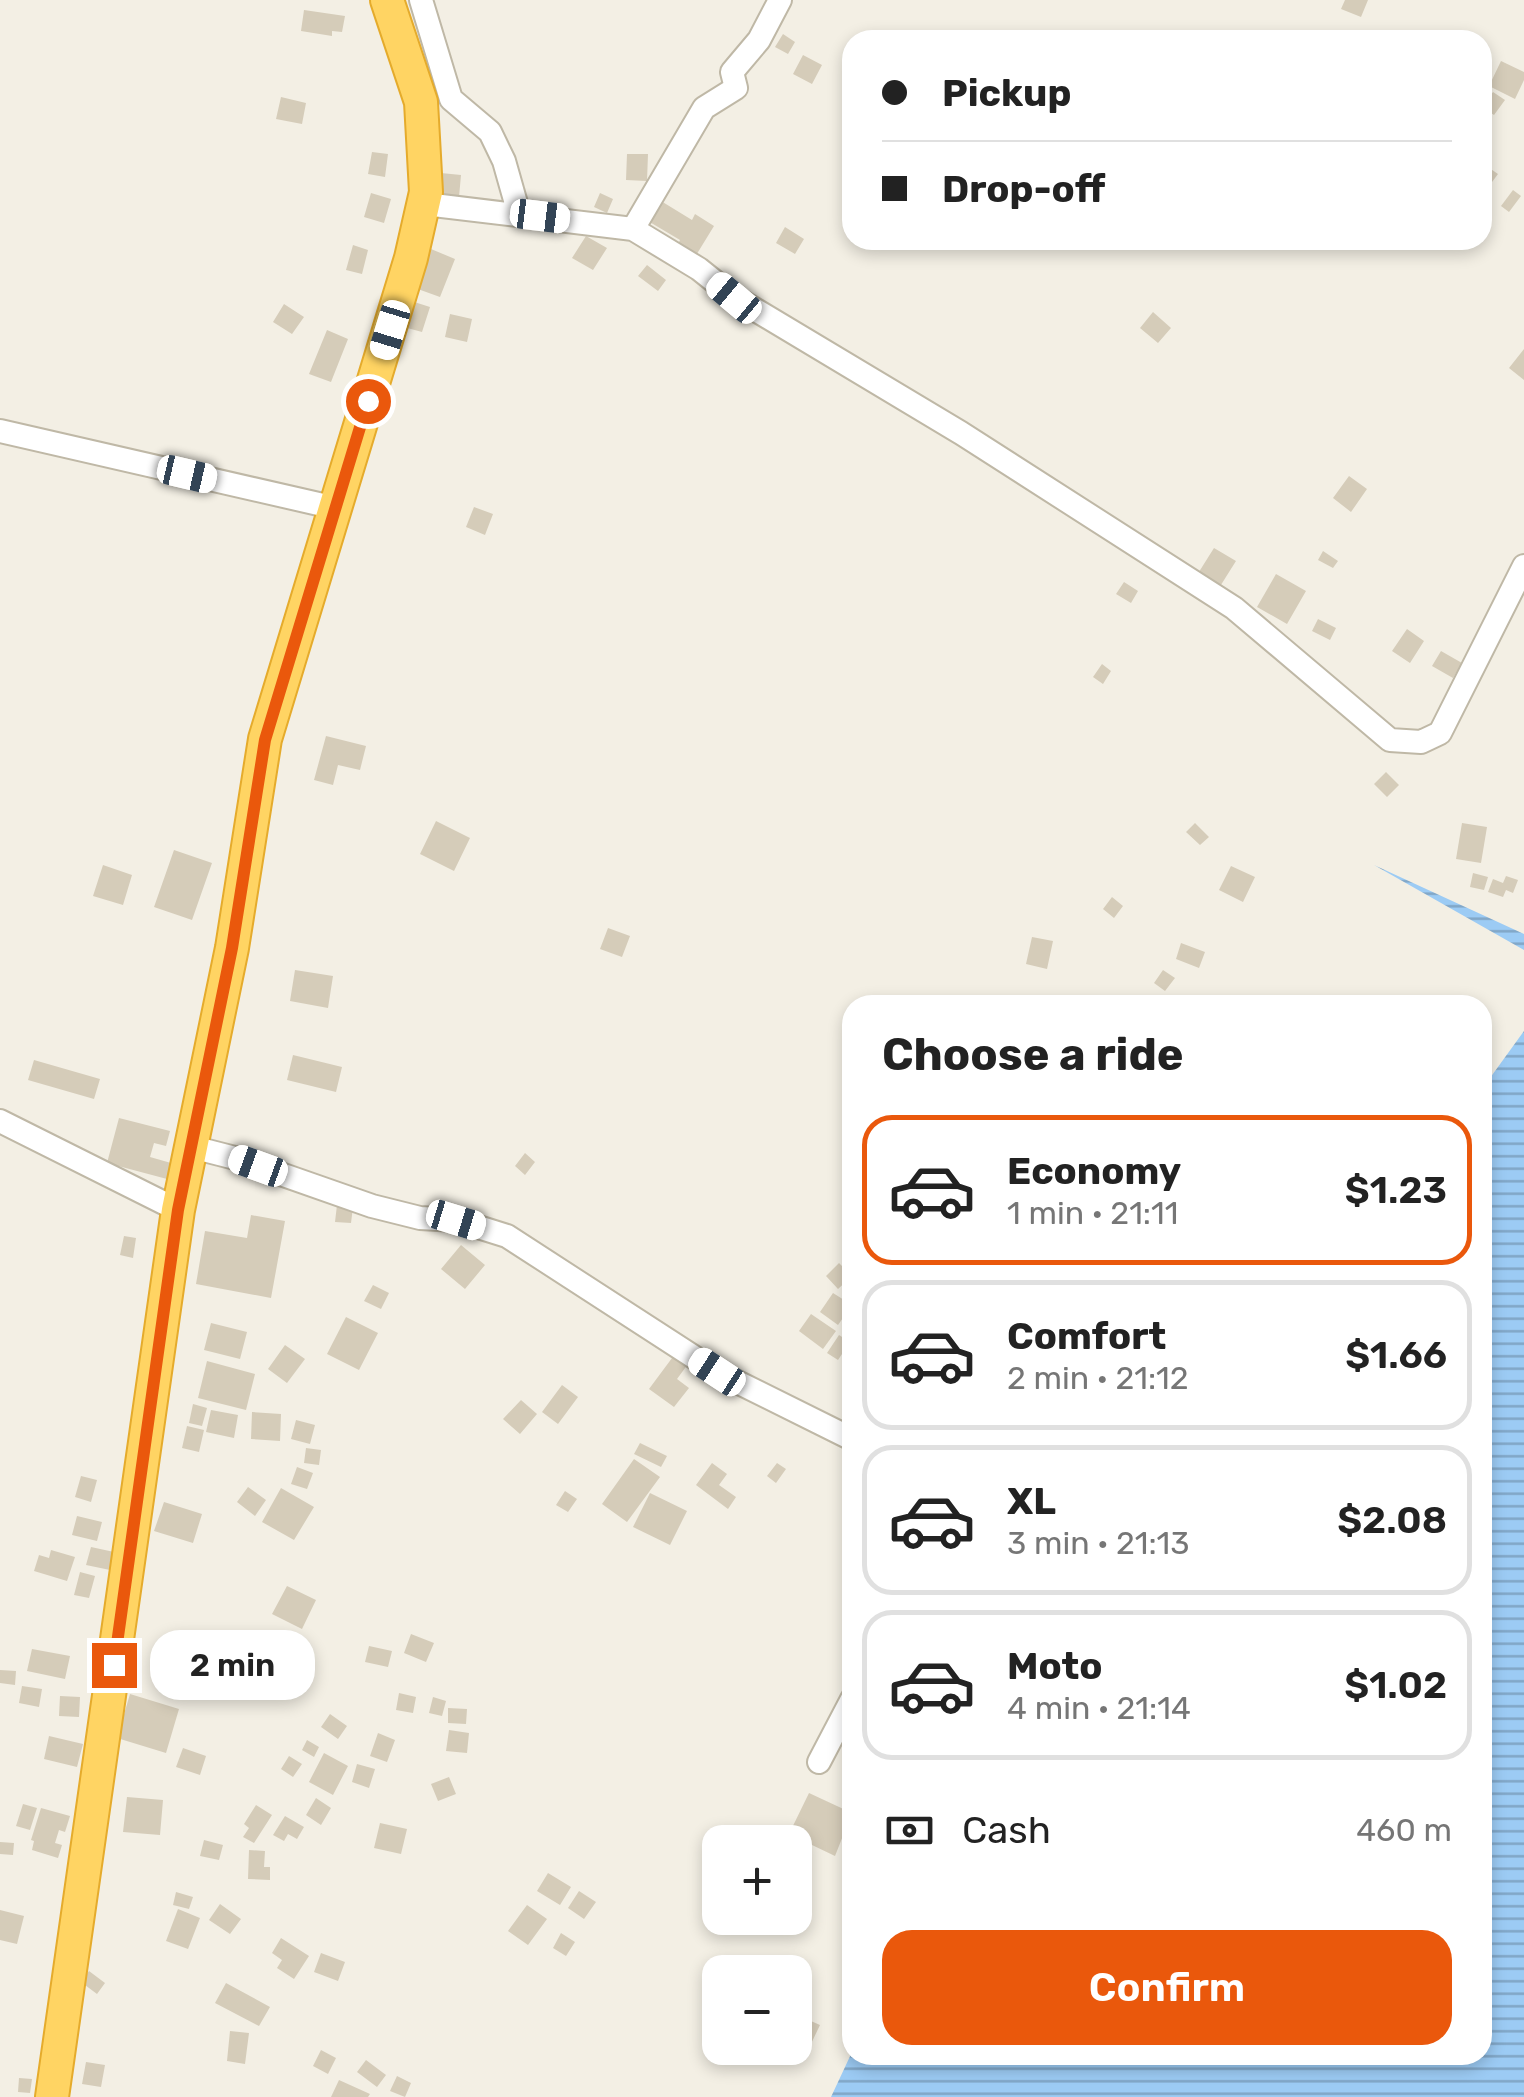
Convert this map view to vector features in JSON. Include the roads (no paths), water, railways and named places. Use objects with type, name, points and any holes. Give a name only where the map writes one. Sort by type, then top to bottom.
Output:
[{"type":"highway","points":[[52,2097],[178,1210],[232,948],[265,740],[425,204],[421,102],[386,0]]},
{"type":"street","points":[[420,0],[451,99],[490,132],[504,161],[519,214]]},
{"type":"street","points":[[633,229],[704,108],[736,88],[732,72],[759,40],[780,0]]},
{"type":"street","points":[[425,204],[633,229],[699,269],[734,298],[960,433],[1234,608],[1390,740],[1421,742],[1440,734],[1524,566]]},
{"type":"street","points":[[0,430],[336,508]]},
{"type":"street","points":[[0,1121],[178,1210]]},
{"type":"street","points":[[192,1148],[235,1158],[372,1206],[420,1218],[456,1220],[507,1236],[717,1372],[842,1434]]},
{"type":"street","points":[[818,1762],[842,1717]]},
{"type":"water","points":[[1374,865],[1524,934],[1524,950]]},
{"type":"water","points":[[1524,1031],[1524,2097],[831,2097],[846,2065],[1492,2065],[1492,1075]]}]
